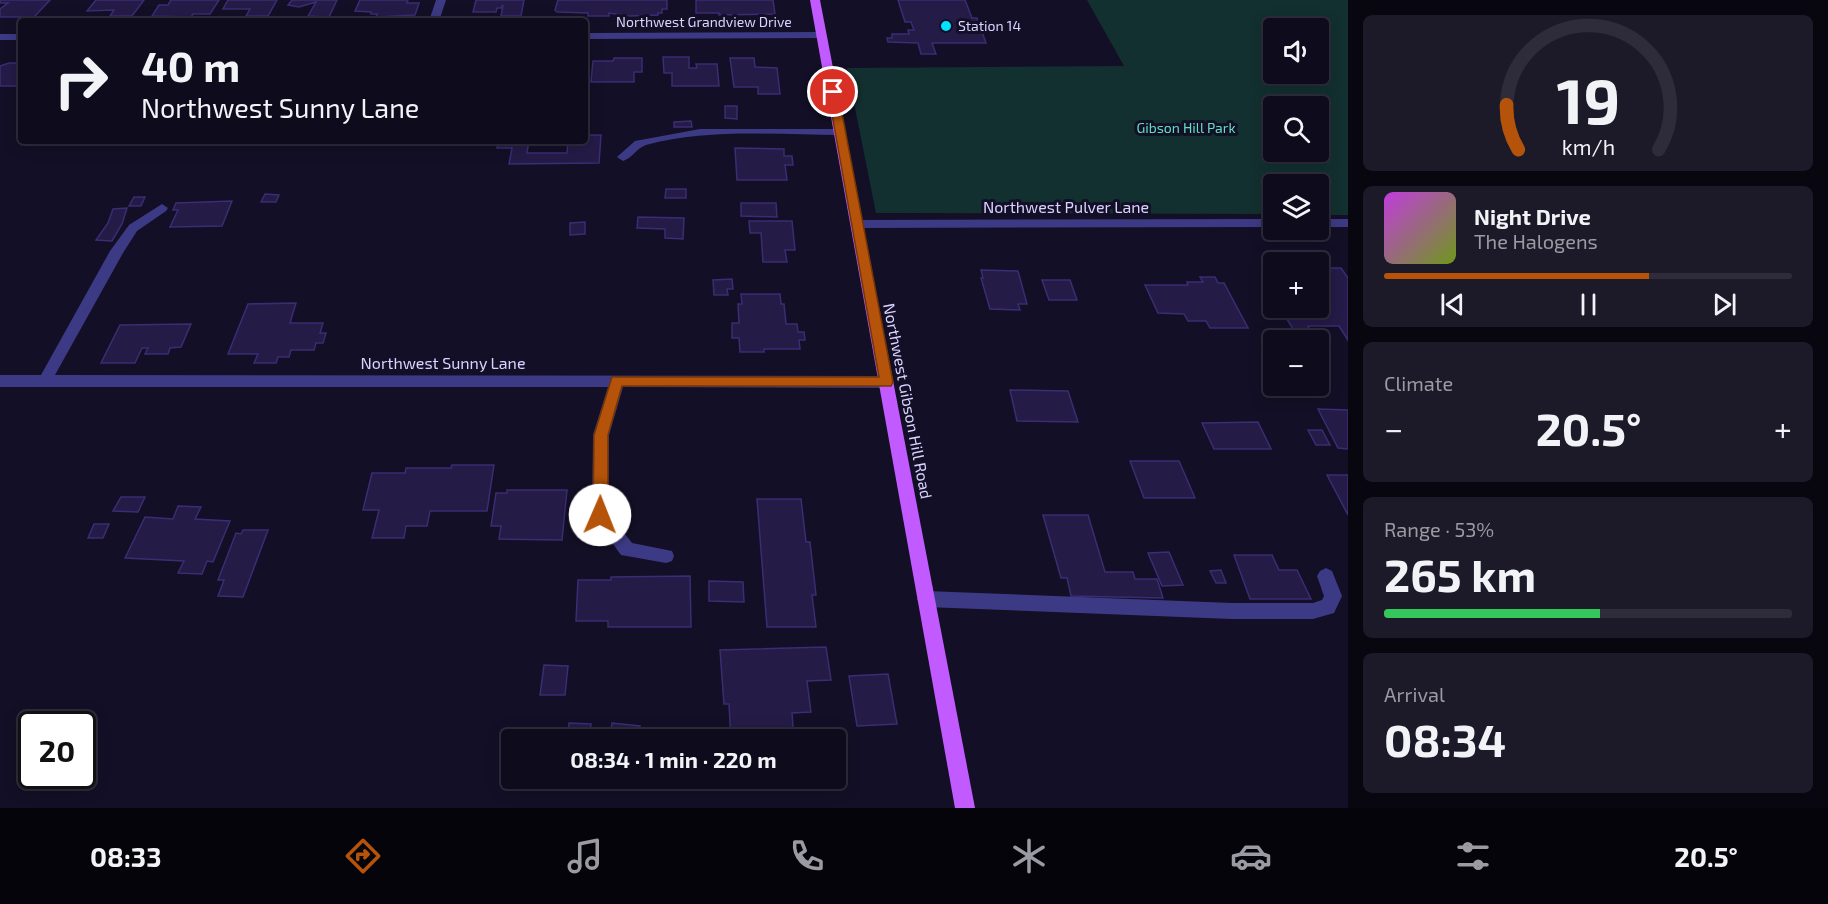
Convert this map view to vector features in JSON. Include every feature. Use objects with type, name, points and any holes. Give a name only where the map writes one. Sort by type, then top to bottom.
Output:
[{"type":"main road","name":"Northwest Gibson Hill Road","points":[[815,0],[965,808]]},
{"type":"street","points":[[435,18],[441,0]]},
{"type":"street","name":"Northwest Grandview Drive","points":[[588,36],[822,35]]},
{"type":"street","points":[[0,37],[18,37]]},
{"type":"street","points":[[623,157],[639,143],[700,132],[841,132]]},
{"type":"street","points":[[45,381],[117,251],[133,228],[162,208]]},
{"type":"street","name":"Northwest Pulver Lane","points":[[858,224],[1263,223]]},
{"type":"street","points":[[1329,223],[1348,223]]},
{"type":"street","name":"Northwest Sunny Lane","points":[[0,381],[886,382]]},
{"type":"street","points":[[617,381],[601,435],[600,515],[627,550],[666,556]]},
{"type":"street","points":[[926,599],[1232,611],[1313,611],[1328,607],[1333,596],[1326,576]]},
{"type":"green space","name":"Gibson Hill Park","points":[[1087,0],[1348,0],[1348,215],[1329,215],[1329,174],[1263,174],[1263,214],[876,213],[847,68],[1124,66]]},
{"type":"building","points":[[0,0],[50,0],[34,17],[0,17],[0,9],[8,3],[0,3]]},
{"type":"building","points":[[96,0],[144,0],[132,16],[110,16],[114,10],[87,11]]},
{"type":"building","points":[[171,0],[219,0],[210,14],[193,14],[191,17],[152,16],[159,5],[168,5]]},
{"type":"building","points":[[228,0],[277,0],[268,16],[246,16],[250,9],[223,9]]},
{"type":"building","points":[[292,0],[337,0],[329,17],[308,16],[316,2],[299,7],[288,5]]},
{"type":"building","points":[[360,0],[408,0],[407,3],[419,3],[415,15],[376,17],[377,14],[371,14],[371,12],[355,11]]},
{"type":"building","points":[[476,0],[524,0],[521,16],[501,16],[503,5],[497,8],[496,12],[473,12]]},
{"type":"building","points":[[558,0],[667,0],[667,9],[662,9],[662,13],[658,15],[630,16],[609,13],[609,16],[588,16],[588,13],[557,12],[555,10]]},
{"type":"building","points":[[696,0],[773,0],[775,14],[696,13]]},
{"type":"building","name":"Station 14","points":[[898,0],[965,0],[972,18],[977,18],[986,43],[932,43],[936,54],[921,54],[918,43],[888,42],[887,38],[892,38],[892,34],[909,34],[908,30],[914,30],[911,22],[905,22]]},
{"type":"building","points":[[663,57],[689,57],[689,68],[697,68],[696,64],[717,64],[719,86],[672,86],[672,73],[664,73]]},
{"type":"building","points":[[614,58],[642,58],[642,72],[634,72],[634,82],[591,82],[593,61],[613,61]]},
{"type":"building","points":[[730,58],[754,58],[755,67],[777,68],[780,94],[758,94],[758,87],[734,87]]},
{"type":"building","points":[[18,63],[18,86],[0,86],[0,66]]},
{"type":"building","points":[[725,106],[737,106],[737,119],[725,118]]},
{"type":"building","points":[[691,121],[692,127],[674,127],[674,122]]},
{"type":"building","points":[[588,135],[601,135],[599,163],[509,164],[512,148],[497,148],[498,144],[528,144],[527,153],[567,153],[568,144],[588,144]]},
{"type":"building","points":[[735,148],[784,149],[784,156],[792,156],[793,165],[785,165],[787,180],[737,180]]},
{"type":"building","points":[[666,189],[686,189],[686,198],[665,198]]},
{"type":"building","points":[[265,194],[279,195],[276,202],[261,202]]},
{"type":"building","points":[[134,197],[145,197],[141,206],[129,206]]},
{"type":"building","points":[[232,201],[222,226],[170,227],[178,210],[173,210],[176,203]]},
{"type":"building","points":[[741,203],[776,203],[777,217],[741,216]]},
{"type":"building","points":[[127,208],[122,224],[112,241],[96,240],[108,223],[113,209]]},
{"type":"building","points":[[638,217],[684,218],[683,239],[665,238],[665,229],[637,228]]},
{"type":"building","points":[[749,221],[792,221],[795,250],[785,250],[787,262],[763,262],[761,233],[750,233]]},
{"type":"building","points":[[585,222],[585,234],[570,235],[570,223]]},
{"type":"building","points":[[1329,268],[1341,268],[1348,278],[1348,340],[1339,326],[1308,326],[1310,330],[1293,329],[1286,318],[1329,318]]},
{"type":"building","points":[[981,270],[1018,271],[1027,304],[1018,304],[1020,310],[990,309]]},
{"type":"building","points":[[1200,277],[1215,277],[1218,283],[1224,283],[1248,328],[1210,328],[1206,321],[1188,321],[1184,314],[1158,313],[1145,285],[1188,285],[1187,282],[1203,282]]},
{"type":"building","points":[[732,279],[733,289],[727,289],[728,295],[714,295],[713,280]]},
{"type":"building","points":[[1042,280],[1070,280],[1077,300],[1049,300]]},
{"type":"building","points":[[741,294],[780,294],[781,304],[784,304],[786,324],[797,324],[798,332],[804,332],[805,340],[799,340],[800,349],[740,352],[739,338],[732,338],[732,323],[739,323],[738,304],[742,304]]},
{"type":"building","points":[[296,303],[290,323],[323,323],[320,333],[326,333],[323,343],[316,343],[314,350],[291,350],[289,357],[278,357],[276,363],[254,363],[258,354],[228,354],[248,304]]},
{"type":"building","points":[[191,324],[181,347],[170,348],[168,354],[145,354],[148,348],[142,348],[135,363],[101,363],[120,325]]},
{"type":"building","points":[[1010,390],[1068,391],[1078,422],[1017,421]]},
{"type":"building","points":[[1318,409],[1348,410],[1348,449],[1338,448]]},
{"type":"building","points":[[1258,422],[1271,449],[1214,449],[1202,423]]},
{"type":"building","points":[[1308,430],[1322,430],[1330,445],[1316,445]]},
{"type":"building","points":[[1130,461],[1179,461],[1195,498],[1144,498]]},
{"type":"building","points":[[452,465],[494,465],[487,511],[430,511],[427,526],[406,526],[404,538],[372,538],[379,510],[363,510],[372,473],[405,473],[406,468],[451,468]]},
{"type":"building","points":[[1327,475],[1348,475],[1348,515]]},
{"type":"building","points":[[507,490],[567,490],[562,540],[499,539],[501,526],[491,526],[496,493],[507,493]]},
{"type":"building","points":[[121,497],[145,497],[138,512],[113,511]]},
{"type":"building","points":[[757,499],[801,499],[806,542],[810,542],[816,595],[812,595],[816,627],[767,627]]},
{"type":"building","points":[[178,506],[201,507],[195,519],[230,521],[213,562],[207,561],[202,574],[178,573],[184,561],[125,558],[145,517],[173,519]]},
{"type":"building","points":[[1043,515],[1088,515],[1105,572],[1133,572],[1135,579],[1157,579],[1163,598],[1071,596],[1067,578],[1061,578]]},
{"type":"building","points":[[94,524],[109,524],[103,538],[88,538]]},
{"type":"building","points":[[243,530],[268,530],[243,597],[218,596],[224,580],[218,580],[236,533],[241,534]]},
{"type":"building","points":[[1169,552],[1183,585],[1162,586],[1148,553]]},
{"type":"building","points":[[1234,555],[1272,555],[1279,570],[1297,570],[1311,599],[1250,599]]},
{"type":"building","points":[[1221,570],[1226,583],[1216,583],[1210,571]]},
{"type":"building","points":[[690,576],[691,627],[608,627],[608,621],[576,621],[578,580],[611,580],[611,577]]},
{"type":"building","points":[[709,581],[743,582],[744,602],[709,601]]},
{"type":"building","points":[[826,647],[831,680],[807,681],[811,712],[792,713],[793,729],[730,729],[729,704],[724,704],[720,650]]},
{"type":"building","points":[[544,665],[568,666],[565,695],[540,695]]},
{"type":"building","points":[[888,674],[897,724],[857,726],[849,676]]},
{"type":"building","points":[[569,723],[591,724],[590,729],[569,729]]},
{"type":"building","points":[[612,723],[640,726],[640,729],[611,729]]},
{"type":"place","name":"Station 14","points":[[946,26]]},
{"type":"route","points":[[600,515],[601,435],[617,381],[886,382],[833,92]]}]
